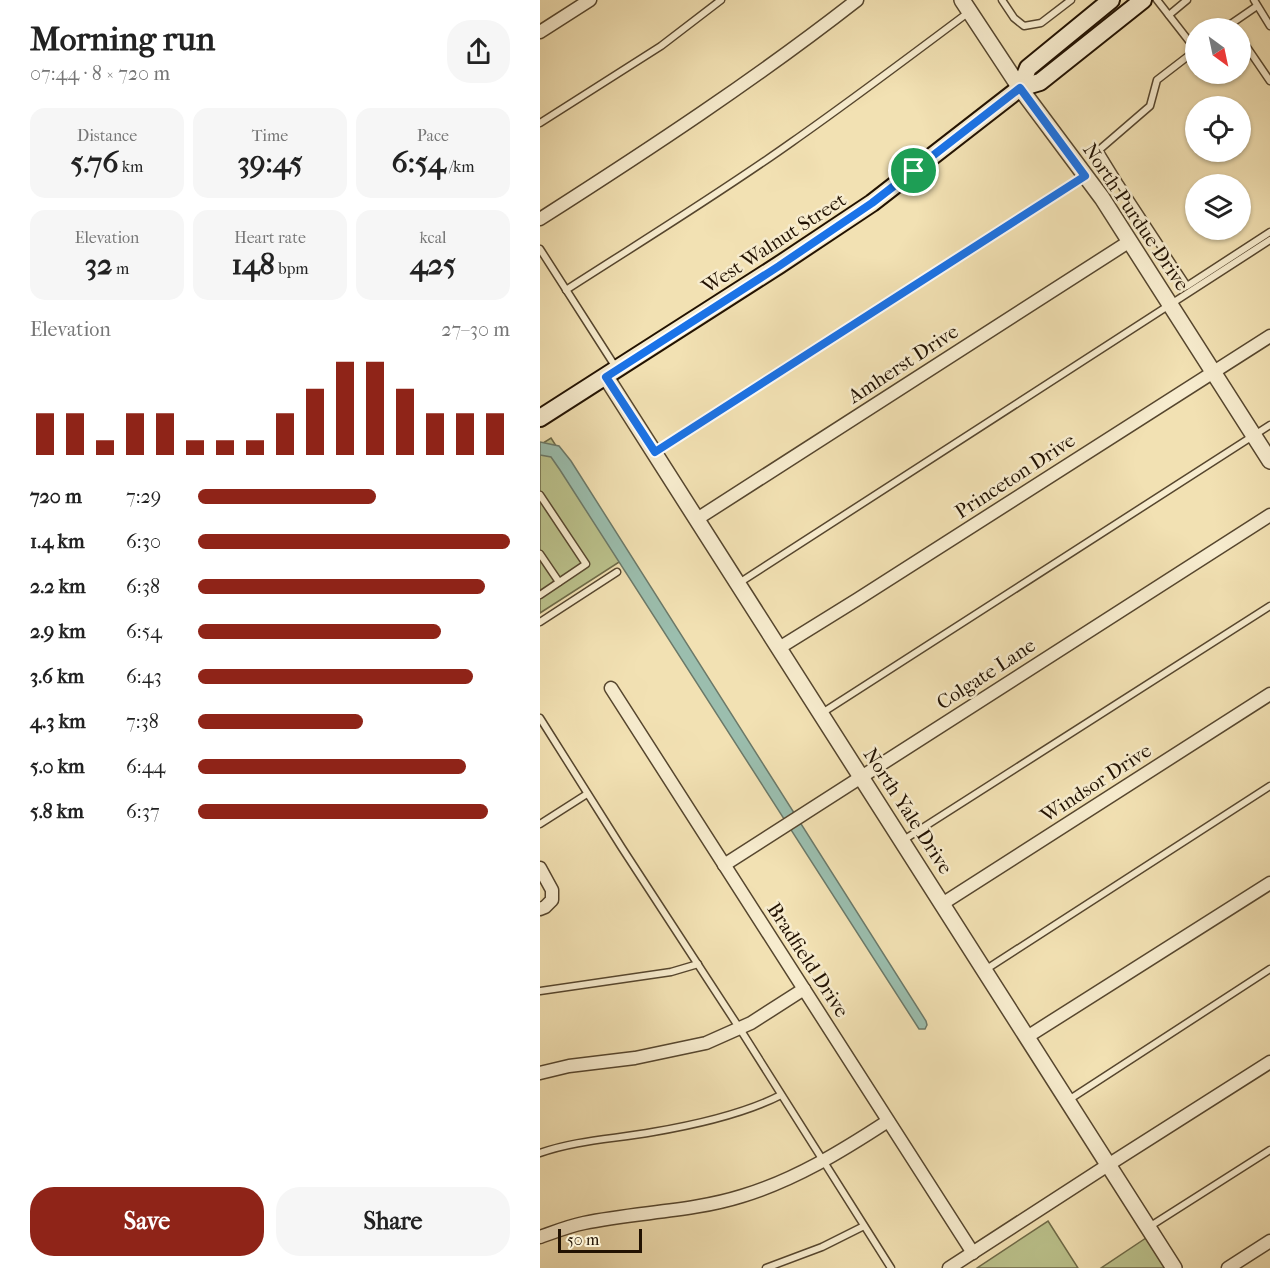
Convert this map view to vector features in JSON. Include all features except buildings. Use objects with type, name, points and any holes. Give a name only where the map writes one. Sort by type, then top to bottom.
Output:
[{"type":"main road","name":"West Walnut Street","points":[[1020,88],[1028,68],[1112,0]]},
{"type":"main road","name":"West Walnut Street","points":[[542,411],[612,373],[779,266],[872,203],[1020,88],[1040,82],[1143,0]]},
{"type":"street","points":[[540,32],[590,0]]},
{"type":"street","points":[[540,219],[650,148],[811,36],[857,0]]},
{"type":"street","name":"North Purdue Drive","points":[[966,6],[1020,88],[1102,198],[1270,461]]},
{"type":"street","name":"Amherst Drive","points":[[697,519],[1130,241]]},
{"type":"street","name":"Princeton Drive","points":[[779,648],[858,600],[1270,336]]},
{"type":"street","name":"North Yale Drive","points":[[612,373],[655,452],[697,519],[1174,1268]]},
{"type":"street","name":"Colgate Lane","points":[[724,865],[1270,515]]},
{"type":"street","name":"Bradfield Drive","points":[[611,687],[973,1253]]},
{"type":"street","name":"Windsor Drive","points":[[942,904],[1270,694]]},
{"type":"street","points":[[540,868],[552,890],[552,900],[540,909]]},
{"type":"street","points":[[1027,1037],[1270,883]]},
{"type":"street","points":[[540,1073],[569,1066],[635,1058],[706,1043],[740,1029],[804,989]]},
{"type":"street","points":[[949,1268],[1270,1062]]},
{"type":"street","points":[[540,1237],[586,1222],[695,1207],[741,1196],[824,1162],[888,1121]]},
{"type":"street","points":[[1228,1268],[1270,1241]]},
{"type":"lane","points":[[540,123],[661,46],[721,0]]},
{"type":"lane","points":[[1002,0],[1014,18],[1024,26],[1041,23],[1071,0]]},
{"type":"lane","points":[[1157,0],[1196,50],[1157,80],[1150,106],[1099,150],[1188,286],[1270,232]]},
{"type":"lane","points":[[1169,15],[1187,0]]},
{"type":"lane","points":[[1239,18],[1255,3],[1270,26]]},
{"type":"lane","points":[[567,290],[750,172],[836,112],[966,6]]},
{"type":"lane","points":[[1251,53],[1270,81]]},
{"type":"lane","points":[[655,452],[1085,176]]},
{"type":"lane","points":[[738,583],[1270,240]]},
{"type":"lane","points":[[540,249],[567,290],[612,373]]},
{"type":"lane","points":[[821,714],[1270,425]]},
{"type":"lane","points":[[540,495],[586,564],[540,595]]},
{"type":"lane","points":[[540,554],[559,582]]},
{"type":"lane","points":[[540,621],[616,572]]},
{"type":"lane","points":[[902,841],[1270,606]]},
{"type":"lane","points":[[540,718],[891,1268]]},
{"type":"lane","points":[[985,971],[1270,786]]},
{"type":"lane","points":[[540,824],[587,794]]},
{"type":"lane","points":[[540,991],[671,972],[698,964]]},
{"type":"lane","points":[[1067,1101],[1270,969]]},
{"type":"lane","points":[[540,1153],[556,1147],[654,1132],[708,1120],[781,1095]]},
{"type":"lane","points":[[1148,1227],[1270,1149]]},
{"type":"lane","points":[[766,1268],[795,1259],[864,1226]]},
{"type":"green space","points":[[551,438],[627,557],[540,613],[540,445]]},
{"type":"green space","points":[[1048,1221],[1078,1268],[977,1268]]},
{"type":"green space","points":[[1146,1238],[1165,1268],[1101,1268]]},
{"type":"shaded area","points":[[540,442],[559,446],[571,461],[926,1021],[925,1029],[919,1029],[560,470],[551,457],[540,455]]},
{"type":"route","points":[[1020,88],[1085,176],[655,452],[606,377],[779,266],[872,203],[914,171],[1020,88]]}]
